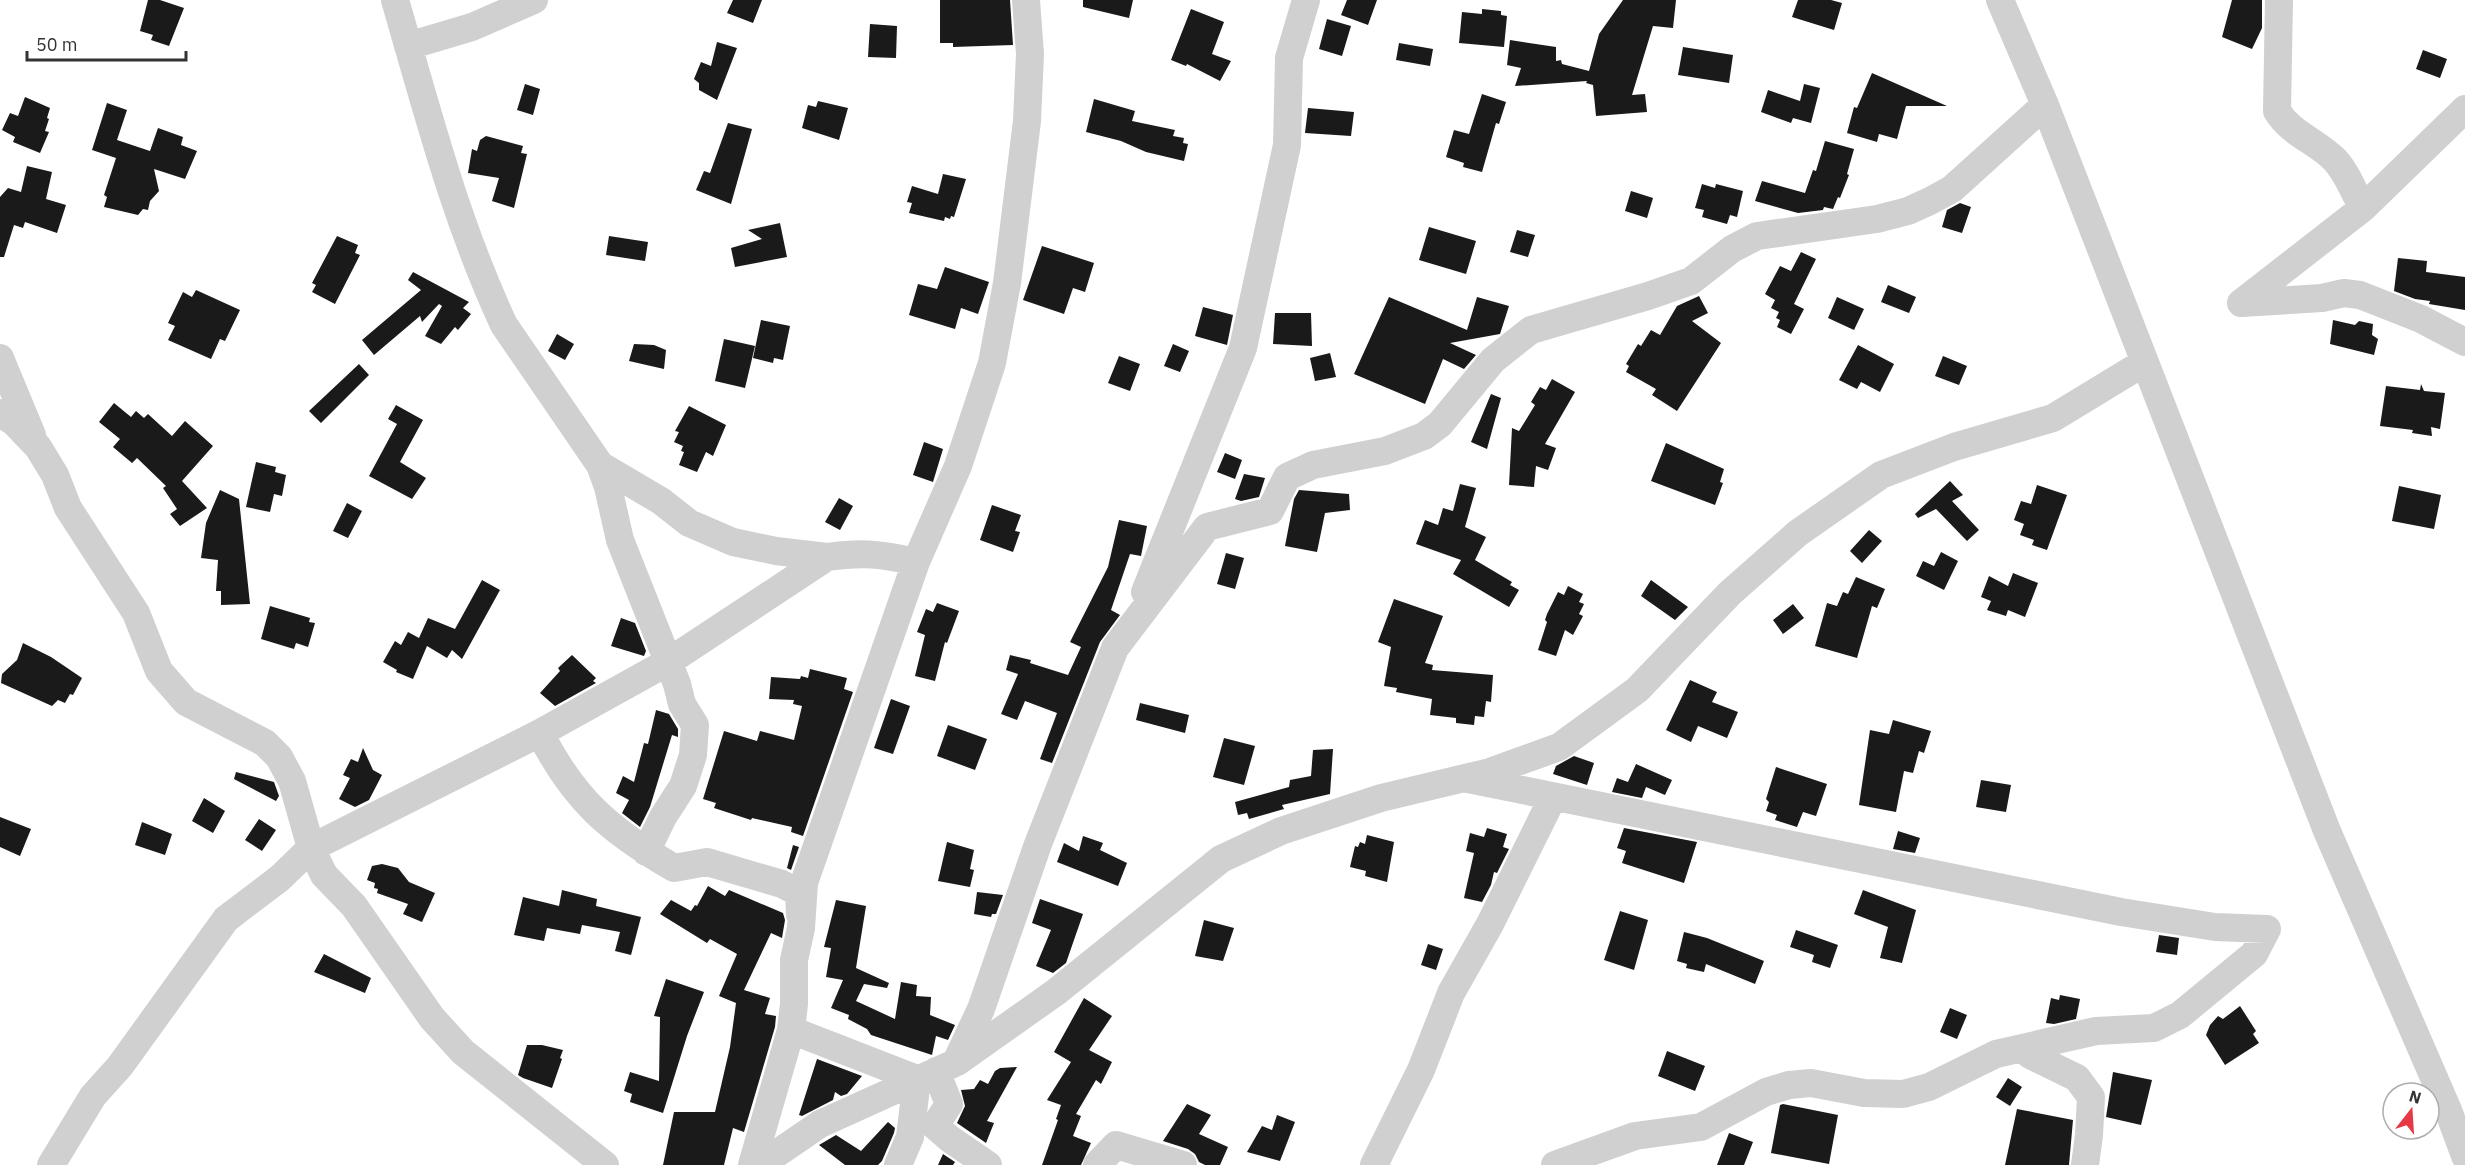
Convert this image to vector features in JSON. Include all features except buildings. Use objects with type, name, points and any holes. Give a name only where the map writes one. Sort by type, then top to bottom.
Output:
[{"type":"street","points":[[395,0],[426,117],[494,302],[504,325],[600,465],[608,487],[620,540],[669,662],[682,704],[695,725],[693,755],[683,786],[663,817],[646,852]]},
{"type":"street","points":[[408,46],[471,27],[534,0]]},
{"type":"street","points":[[752,1165],[791,1030],[794,1004],[794,960],[801,928],[804,883],[916,562],[958,466],[992,363],[1007,283],[1027,121],[1030,54],[1026,0]]},
{"type":"street","points":[[1131,626],[1243,348],[1287,145],[1288,58],[1306,0]]},
{"type":"street","points":[[2000,0],[2045,105],[2327,831],[2448,1110],[2465,1156]]},
{"type":"street","points":[[2279,0],[2277,111],[2285,124],[2333,158],[2341,167],[2363,208]]},
{"type":"street","points":[[898,1165],[936,1071],[981,1009],[1038,844],[1115,648],[1207,526],[1270,511],[1287,477],[1313,465],[1385,451],[1424,436],[1440,424],[1493,360],[1531,330],[1691,281],[1732,249],[1757,236],[1876,219],[1908,211],[1930,201],[1952,189],[2045,105]]},
{"type":"street","points":[[2465,109],[2363,208],[2241,303],[2322,298],[2344,293],[2360,296],[2421,319],[2465,342]]},
{"type":"street","points":[[0,358],[26,424],[55,475],[68,508],[136,613],[159,671],[186,702],[265,743],[279,757],[292,781],[311,848],[324,874],[354,906],[432,1018],[463,1052],[604,1165]]},
{"type":"street","points":[[760,1165],[820,1124],[936,1071],[1056,992],[1221,859],[1281,831],[1381,798],[1490,772],[1559,747],[1636,690],[1730,593],[1798,533],[1881,475],[1954,447],[2053,417],[2145,362]]},
{"type":"street","points":[[0,413],[14,422],[38,447]]},
{"type":"street","points":[[600,465],[661,501],[689,524],[733,542],[776,551],[827,557],[859,553],[885,555],[916,562]]},
{"type":"street","points":[[51,1165],[93,1096],[120,1066],[226,919],[280,878],[311,848],[540,733],[669,662],[827,557]]},
{"type":"street","points":[[540,733],[573,789],[616,831],[674,868],[707,862],[773,881],[799,893],[801,928]]},
{"type":"street","points":[[1466,778],[2121,912],[2215,927],[2267,929],[2254,954],[2180,1015],[2154,1028],[2096,1031],[1996,1054],[1929,1087],[1903,1094],[1864,1093],[1811,1083],[1789,1085],[1766,1092],[1701,1127],[1635,1136],[1555,1165]]},
{"type":"street","points":[[1374,1165],[1416,1081],[1450,993],[1490,924],[1553,797]]},
{"type":"street","points":[[791,1030],[936,1071]]},
{"type":"street","points":[[2022,1048],[2030,1055],[2077,1078],[2091,1097],[2090,1135],[2085,1165]]},
{"type":"street","points":[[936,1071],[949,1104],[935,1126],[988,1165]]},
{"type":"street","points":[[910,1137],[912,1165]]},
{"type":"street","points":[[1097,1165],[1116,1144],[1183,1165]]}]
